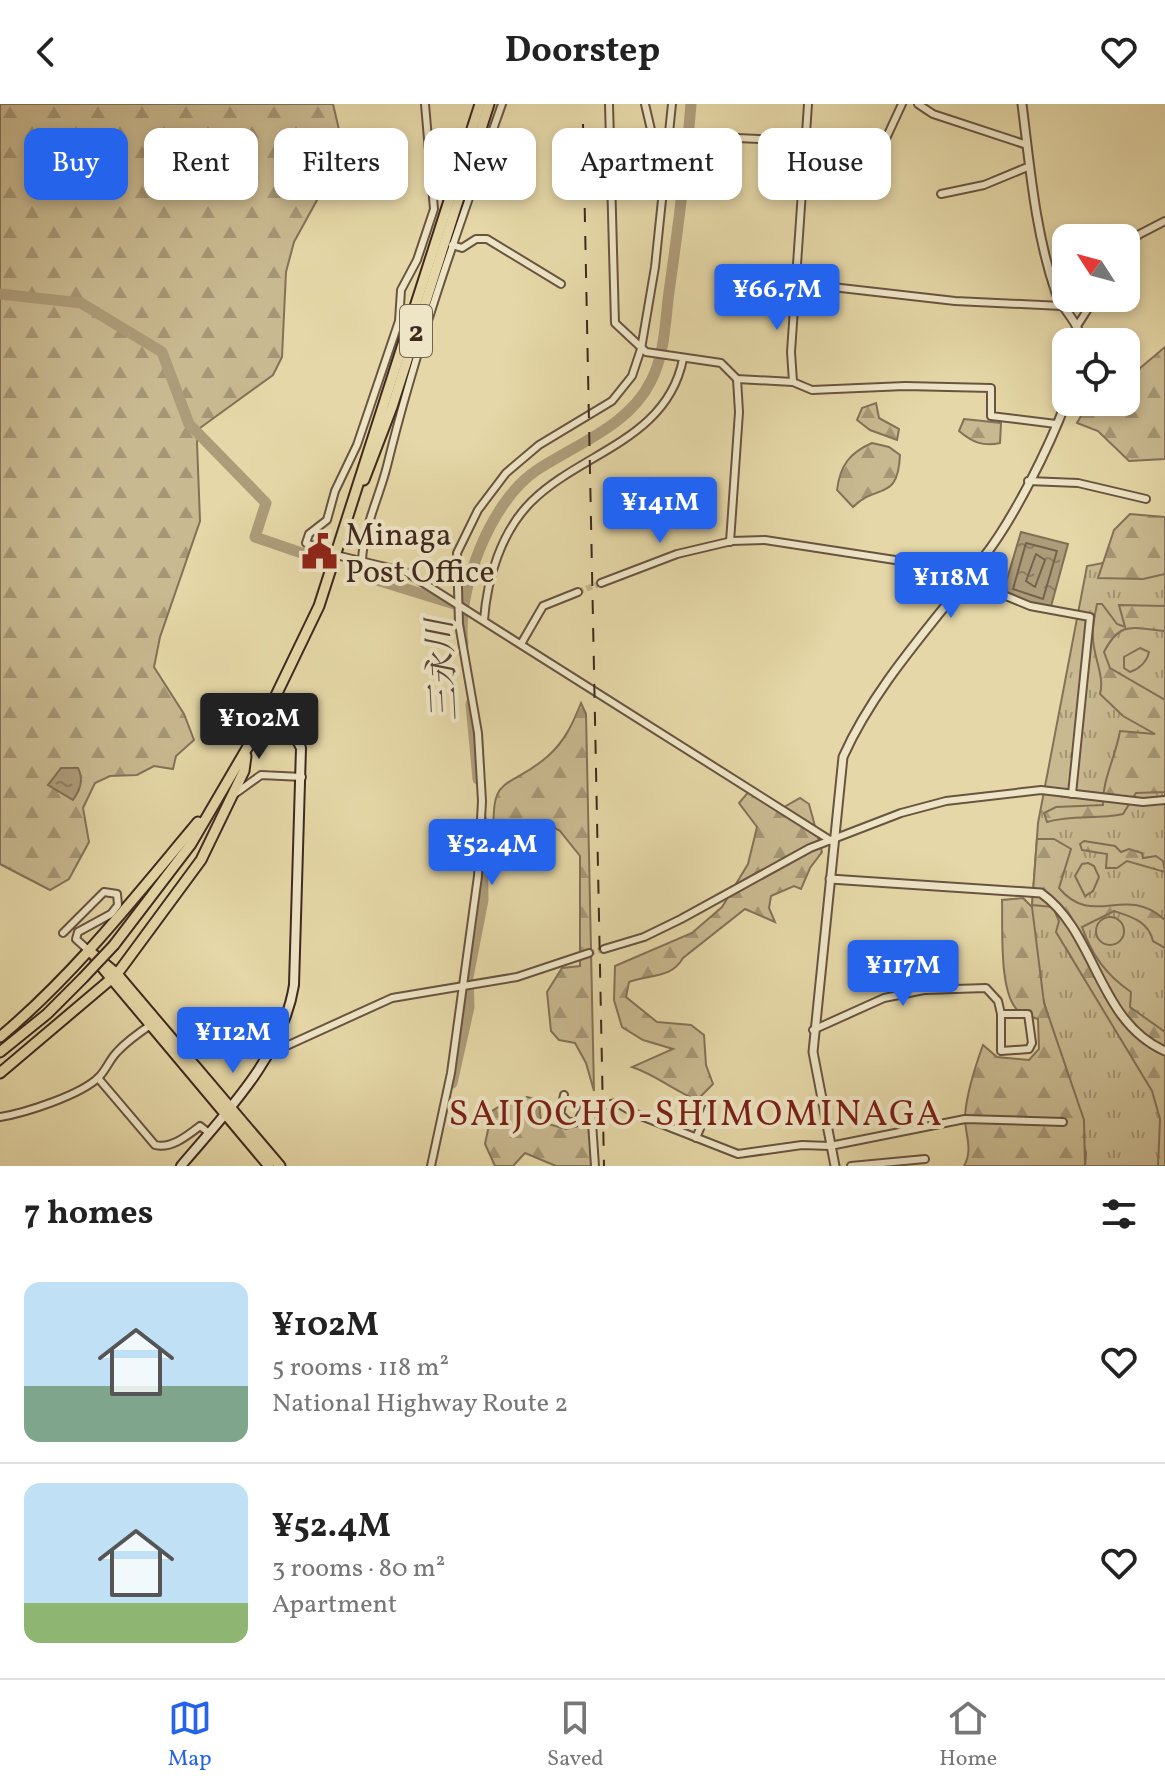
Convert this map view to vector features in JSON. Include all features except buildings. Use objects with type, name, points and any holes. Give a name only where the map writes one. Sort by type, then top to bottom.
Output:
[{"type":"main road","name":"2","points":[[0,1052],[47,1014],[83,978],[158,892],[267,714],[319,606],[480,104]]},
{"type":"main road","name":"2","points":[[336,555],[392,407],[489,104]]},
{"type":"main road","points":[[181,1166],[227,1111],[272,1046],[290,1010],[294,985],[302,777],[296,736],[289,726],[267,714]]},
{"type":"main road","points":[[0,1073],[114,977],[201,860],[244,771],[247,749]]},
{"type":"main road","points":[[0,1037],[35,1007],[150,884],[216,801]]},
{"type":"main road","points":[[88,950],[227,1111],[269,1166]]},
{"type":"main road","points":[[227,1111],[280,1166]]},
{"type":"street","points":[[425,104],[434,209],[417,260],[401,290],[399,321],[357,445],[335,491],[327,520],[306,538],[312,546],[336,555],[406,572],[833,842]]},
{"type":"street","points":[[362,560],[365,529],[452,245],[502,104]]},
{"type":"street","points":[[609,104],[615,323],[644,350],[721,363],[737,379],[739,412],[730,542]]},
{"type":"street","points":[[645,104],[649,128]]},
{"type":"street","points":[[671,128],[672,104]]},
{"type":"street","points":[[807,128],[808,104]]},
{"type":"street","points":[[891,128],[902,104]]},
{"type":"street","points":[[918,104],[933,114],[1027,145]]},
{"type":"street","points":[[1022,104],[1046,263],[1052,279]]},
{"type":"street","points":[[941,194],[984,185],[1030,166]]},
{"type":"street","points":[[431,1166],[451,1073],[478,876],[482,801],[478,733],[459,604],[457,553],[478,510],[522,458],[620,394],[632,376],[644,350],[663,200]]},
{"type":"street","points":[[793,382],[791,352],[803,200]]},
{"type":"street","points":[[1140,234],[1165,221]]},
{"type":"street","points":[[452,245],[462,248],[476,239],[487,239],[561,284]]},
{"type":"street","points":[[797,283],[955,301],[1052,306]]},
{"type":"street","points":[[1066,312],[1077,326],[1086,312]]},
{"type":"street","points":[[484,620],[492,573],[510,530],[523,511],[568,473],[639,431],[675,385],[681,358]]},
{"type":"street","points":[[737,379],[793,382],[812,390],[905,386],[991,388],[991,416],[1056,424]]},
{"type":"street","points":[[835,1166],[813,1068],[813,1030],[843,757],[854,733],[932,618],[1001,533],[1060,416]]},
{"type":"street","points":[[1028,481],[1078,483],[1146,499]]},
{"type":"street","points":[[601,583],[677,554],[730,542],[775,541],[908,562],[965,579],[1030,606],[1090,617],[1072,794]]},
{"type":"street","points":[[521,644],[543,606],[578,592]]},
{"type":"street","points":[[233,795],[261,775],[302,777]]},
{"type":"street","points":[[604,949],[644,937],[810,848],[833,842],[901,813],[958,799],[1041,790],[1165,800]]},
{"type":"street","points":[[830,879],[1041,893],[1065,918],[1120,1014],[1136,1032],[1165,1051]]},
{"type":"street","points":[[63,933],[104,892],[117,894],[118,905],[111,914],[78,932],[76,939],[88,950]]},
{"type":"street","points":[[272,1046],[282,1048],[392,998],[517,977],[589,953]]},
{"type":"street","points":[[813,1030],[884,998],[924,990],[986,988],[998,1001],[1001,1051],[1029,1049],[1032,1043],[1028,1014],[1001,1014]]},
{"type":"street","points":[[0,1117],[39,1103],[59,1102],[98,1078],[118,1051],[153,1023]]},
{"type":"street","points":[[98,1078],[155,1145],[161,1147],[183,1139],[200,1126],[209,1133]]},
{"type":"street","points":[[564,1095],[560,1114],[564,1120],[577,1122],[584,1109],[617,1103],[738,1154],[802,1145],[830,1146],[965,1119],[1063,1122]]},
{"type":"street","points":[[696,1138],[709,1107]]},
{"type":"street","points":[[591,1108],[595,1166]]},
{"type":"street","points":[[851,1166],[925,1159]]},
{"type":"green space","points":[[0,104],[333,104],[339,128],[274,128],[274,200],[317,200],[294,242],[286,272],[282,357],[273,375],[200,428],[197,442],[200,521],[160,637],[154,667],[184,714],[194,740],[176,756],[173,769],[154,766],[137,775],[110,776],[95,783],[83,808],[89,842],[69,879],[50,890],[0,864]]},
{"type":"green space","points":[[1165,347],[1165,459],[1129,461],[1098,431],[1077,423],[1081,416],[1140,416],[1140,368]]},
{"type":"green space","points":[[876,403],[879,418],[899,429],[897,440],[870,430],[857,420],[862,408]]},
{"type":"green space","points":[[964,419],[1001,423],[1000,443],[983,444],[968,438],[959,431]]},
{"type":"green space","points":[[872,443],[889,447],[900,455],[898,470],[891,486],[853,507],[837,490],[840,474],[857,451]]},
{"type":"green space","points":[[1130,514],[1165,517],[1165,574],[1143,579],[1098,578],[1114,530]]},
{"type":"green space","points":[[1165,551],[1165,1166],[1085,1166],[1086,1153],[1029,948],[1038,823],[1087,566]]},
{"type":"green space","points":[[1097,604],[1102,604],[1117,624],[1125,627],[1119,605],[1165,606],[1165,631],[1128,628],[1116,635],[1104,652],[1110,668],[1165,700],[1165,792],[1136,793],[1123,814],[1047,822],[1044,813],[1056,807],[1103,805],[1120,731],[1155,734],[1123,716],[1100,694],[1101,680],[1093,633]]},
{"type":"green space","points":[[1140,648],[1149,652],[1148,656],[1142,665],[1130,672],[1124,668],[1124,657]]},
{"type":"green space","points":[[581,703],[586,714],[594,1091],[586,1063],[575,1043],[559,1040],[551,1031],[547,992],[562,968],[580,966],[580,856],[560,831],[544,822],[506,843],[494,840],[493,818],[498,792],[554,750],[568,731]]},
{"type":"green space","points":[[751,789],[784,807],[800,798],[809,804],[822,852],[810,868],[801,889],[794,886],[771,896],[769,908],[775,922],[745,909],[672,969],[629,982],[626,997],[657,1022],[691,1025],[704,1035],[706,1065],[713,1084],[697,1100],[632,1067],[673,1049],[643,1040],[622,1027],[614,1000],[615,966],[692,933],[722,907],[748,864],[757,827],[739,803]]},
{"type":"green space","points":[[1037,839],[1054,839],[1071,849],[1059,888],[1072,900],[1084,905],[1136,905],[1165,920],[1165,948],[1153,941],[1151,934],[1138,921],[1114,911],[1082,927],[1101,964],[1131,992],[1130,1007],[1165,1032],[1165,1166],[1158,1166],[1160,1119],[1152,1091],[1056,932],[1059,921],[1053,907],[1032,905]]},
{"type":"green space","points":[[1084,841],[1115,846],[1121,852],[1129,849],[1142,853],[1143,858],[1156,856],[1163,861],[1165,872],[1127,861],[1117,868],[1106,868],[1107,854],[1082,850],[1080,844]]},
{"type":"green space","points":[[1082,864],[1094,866],[1099,877],[1093,891],[1085,896],[1075,876]]},
{"type":"green space","points":[[1023,898],[1032,907],[1044,1003],[1084,1120],[1085,1166],[964,1166],[968,1153],[966,1106],[983,1045],[997,1057],[1029,1060],[1039,1049],[1038,1019],[1020,1012],[1013,1004],[1005,977],[1002,900]]},
{"type":"green space","points":[[1110,917],[1120,921],[1124,931],[1120,941],[1110,945],[1100,941],[1096,931],[1100,921]]},
{"type":"green space","points":[[527,1097],[539,1100],[541,1122],[566,1129],[591,1123],[592,1166],[556,1166],[525,1153],[513,1166],[495,1166],[485,1144],[492,1111],[507,1102]]},
{"type":"water","points":[[1021,532],[1068,544],[1050,610],[1002,596]]},
{"type":"water","points":[[61,768],[78,768],[80,772],[80,785],[73,800],[48,785]]},
{"type":"waterway","name":"三永川","points":[[463,644],[462,622],[471,573],[480,548],[505,502],[537,470],[616,422],[641,397],[656,371],[664,338],[691,104]]},
{"type":"waterway","points":[[0,294],[81,303],[162,352],[189,424],[266,503],[255,537],[325,561]]},
{"type":"waterway","points":[[367,577],[461,606]]},
{"type":"waterway","name":"三永川","points":[[471,704],[478,779]]},
{"type":"waterway","name":"三永川","points":[[452,1083],[469,1007],[468,977],[483,900],[482,820]]},
{"type":"tunnel","points":[[578,592],[601,583]]},
{"type":"tunnel","points":[[589,953],[604,949]]},
{"type":"railway","points":[[583,124],[604,1166]]},
{"type":"place","name":"Minaga Post Office","points":[[319,552]]},
{"type":"district","name":"SAIJOCHO-SHIMOMINAGA","points":[[696,1112]]}]
